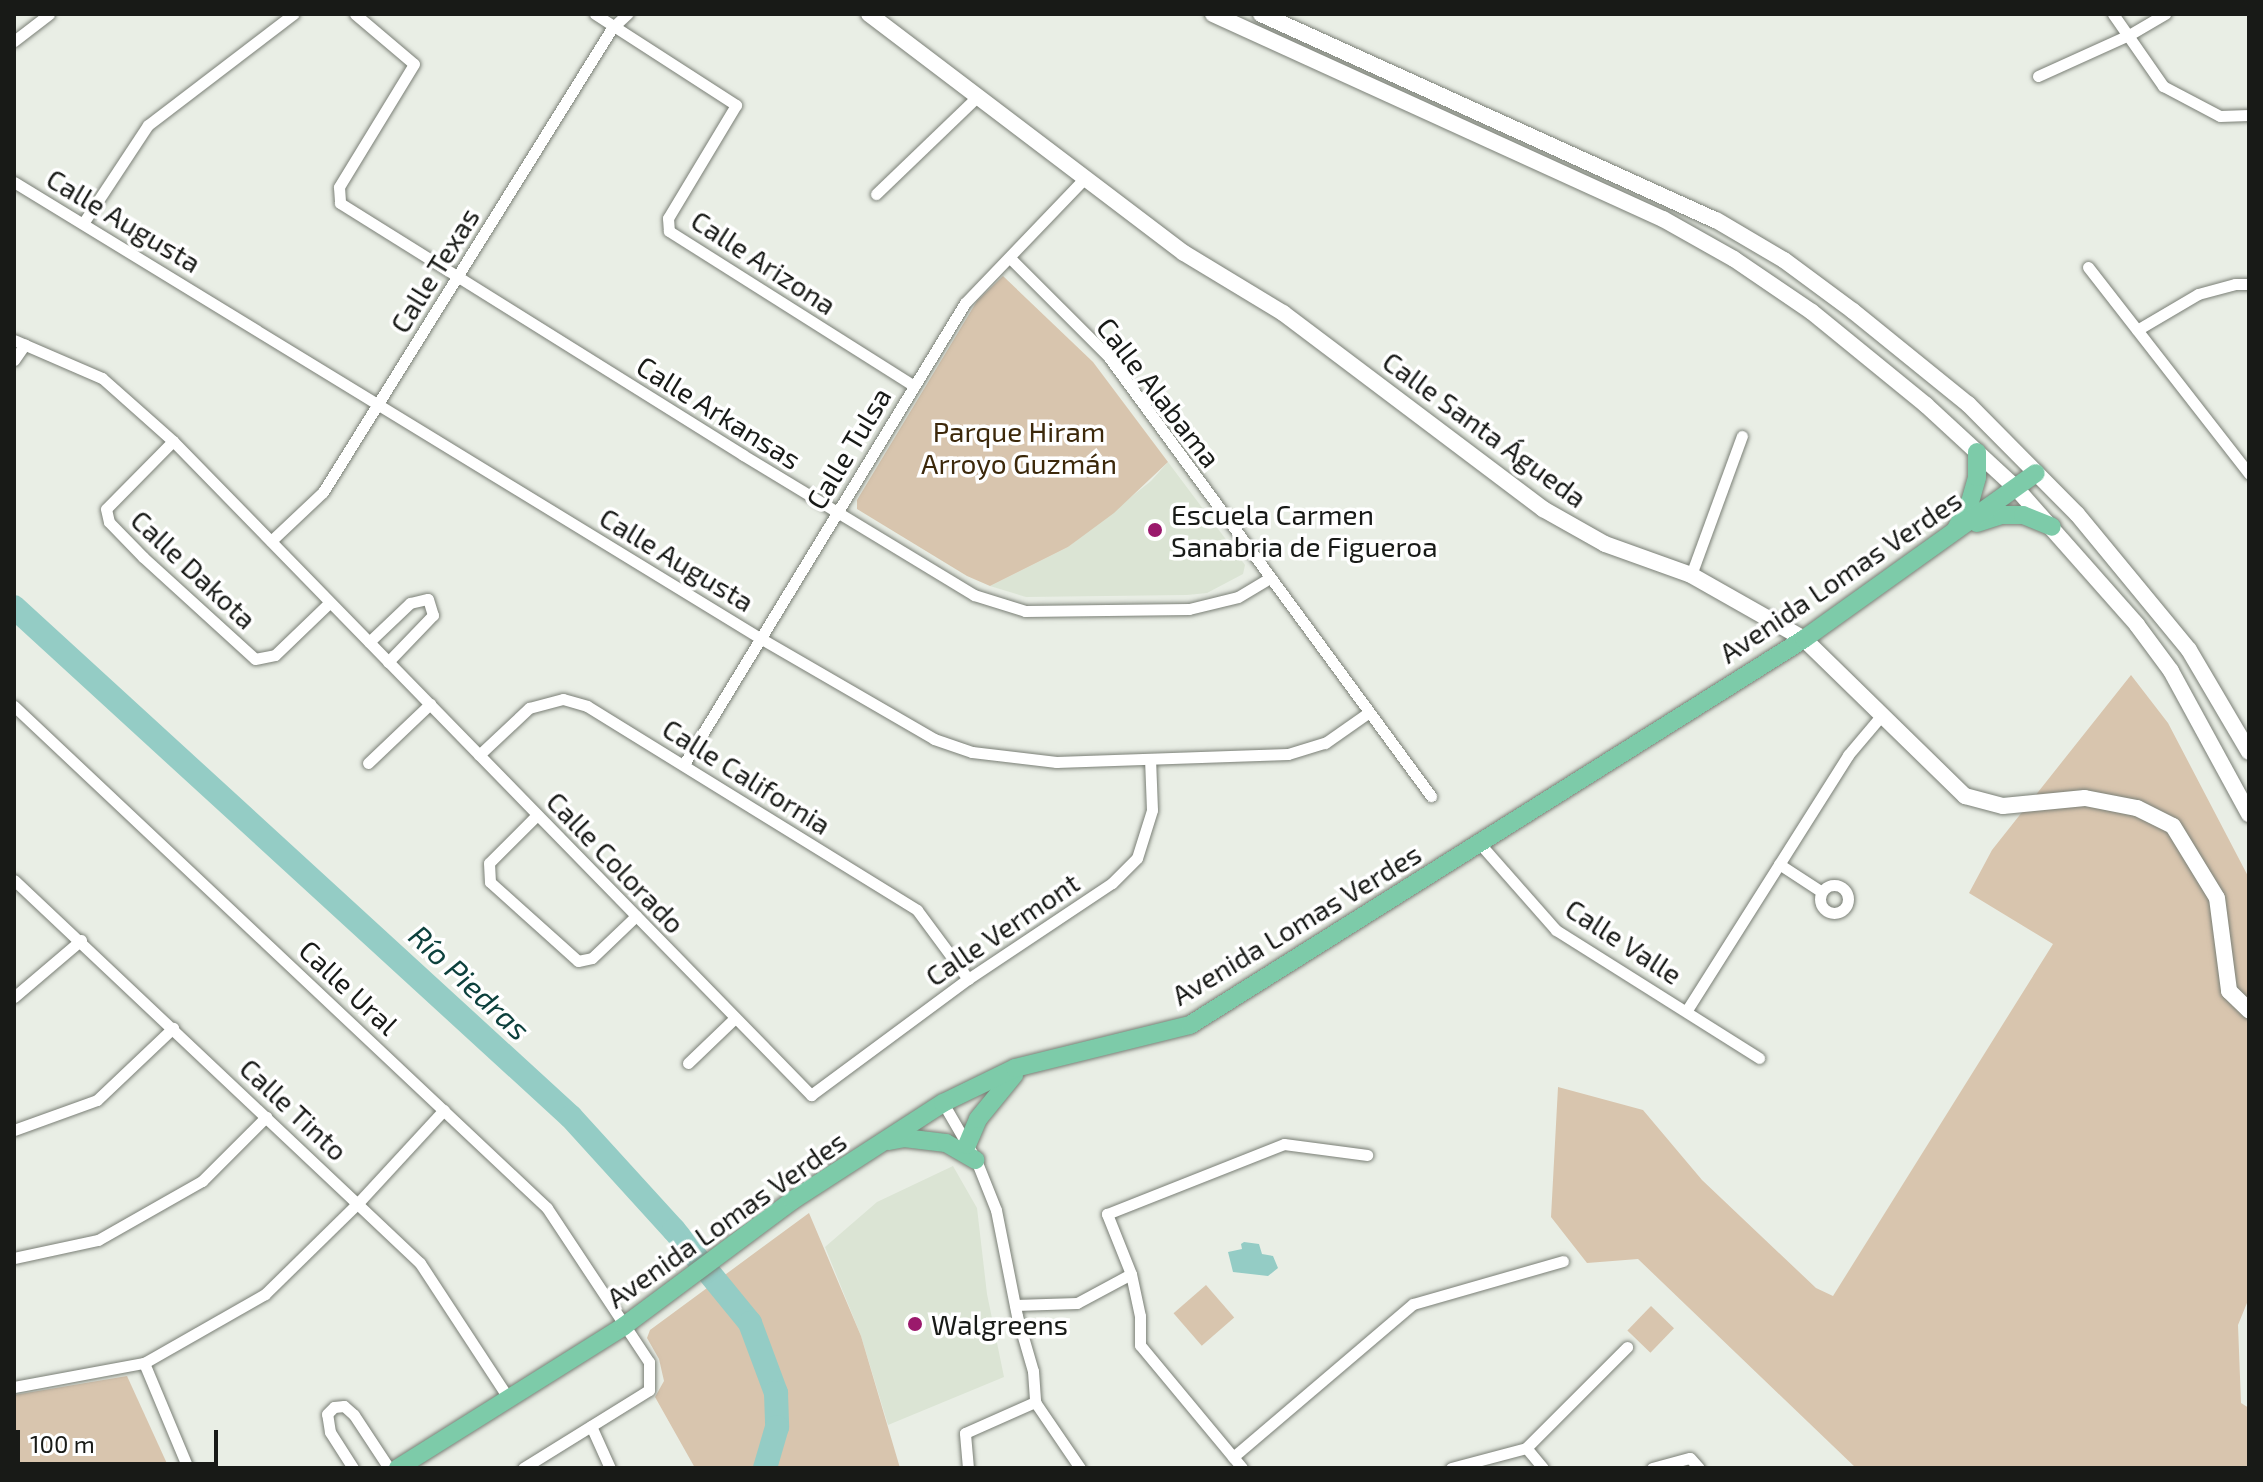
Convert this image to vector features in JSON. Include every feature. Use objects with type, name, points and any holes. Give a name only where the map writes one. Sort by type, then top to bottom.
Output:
[{"type":"main road","name":"Calle Santa Águeda","points":[[869,14],[1184,253],[1283,313],[1543,509],[1605,544],[1691,575],[1804,639],[1965,796],[2003,806],[2085,798],[2137,808],[2173,826],[2217,898],[2229,991],[2249,1010]]},
{"type":"main road","points":[[1213,14],[1594,185],[1734,259],[1812,312],[1977,452],[2052,527],[2137,625],[2171,671],[2249,814]]},
{"type":"main road","points":[[1261,14],[1716,220],[1784,260],[1968,404],[2077,514],[2189,650],[2249,752]]},
{"type":"main road","points":[[1958,530],[1977,477],[1977,452]]},
{"type":"main road","name":"Avenida Lomas Verdes","points":[[398,1468],[624,1326],[755,1229],[943,1103],[1025,1065],[1190,1025],[1481,845],[1804,639],[2036,473]]},
{"type":"main road","points":[[1958,530],[2002,515],[2023,515],[2052,527]]},
{"type":"main road","points":[[882,1143],[904,1138],[927,1139],[972,1152],[978,1119],[996,1092],[1025,1065]]},
{"type":"street","points":[[14,41],[49,14]]},
{"type":"street","points":[[84,222],[148,125],[293,14]]},
{"type":"street","name":"Calle Arkansas","points":[[355,14],[414,64],[339,187],[340,203],[457,278],[974,595],[1025,611],[1189,609],[1238,597],[1270,578]]},
{"type":"street","points":[[595,14],[612,28]]},
{"type":"street","name":"Calle Texas","points":[[271,541],[323,492],[612,28],[627,14]]},
{"type":"street","points":[[2113,14],[2163,86],[2220,116],[2249,115]]},
{"type":"street","points":[[2038,76],[2129,35],[2165,14]]},
{"type":"street","name":"Calle Arizona","points":[[612,28],[736,105],[668,218],[669,231],[914,386]]},
{"type":"street","points":[[876,194],[978,96]]},
{"type":"street","name":"Calle Tulsa","points":[[684,764],[965,303],[1084,179]]},
{"type":"street","name":"Calle Augusta","points":[[14,182],[760,638],[934,739],[972,752],[1056,762],[1288,754],[1325,743],[1368,713]]},
{"type":"street","name":"Calle Alabama","points":[[1010,258],[1108,356],[1431,796]]},
{"type":"street","points":[[2088,267],[2249,474]]},
{"type":"street","points":[[2137,330],[2198,294],[2235,284],[2249,284]]},
{"type":"street","points":[[14,360],[19,342]]},
{"type":"street","name":"Calle Colorado","points":[[19,342],[102,378],[173,441],[811,1095]]},
{"type":"street","points":[[1691,575],[1742,436]]},
{"type":"street","name":"Calle Dakota","points":[[173,441],[106,509],[109,522],[255,659],[275,655],[329,603]]},
{"type":"street","points":[[369,642],[410,603],[428,599],[433,615],[388,662]]},
{"type":"street","name":"Calle California","points":[[479,755],[529,708],[563,699],[587,706],[917,910],[968,979]]},
{"type":"street","points":[[368,763],[430,704]]},
{"type":"street","name":"Calle Ural","points":[[14,706],[547,1208],[649,1362],[649,1390],[591,1426]]},
{"type":"street","points":[[1687,1010],[1848,755],[1881,716]]},
{"type":"street","name":"Calle Vermont","points":[[811,1095],[968,979],[1112,883],[1137,858],[1152,810],[1150,759]]},
{"type":"street","points":[[536,816],[489,863],[490,882],[578,961],[592,958],[636,916]]},
{"type":"street","name":"Calle Valle","points":[[1481,845],[1556,930],[1759,1058]]},
{"type":"street","points":[[1779,864],[1822,892]]},
{"type":"street","name":"Calle Tinto","points":[[14,880],[359,1202],[420,1263],[509,1399]]},
{"type":"street","points":[[14,997],[81,940]]},
{"type":"street","points":[[688,1063],[735,1018]]},
{"type":"street","points":[[14,1130],[97,1100],[173,1028]]},
{"type":"street","points":[[943,1103],[972,1152],[996,1210],[1015,1305],[1033,1371],[1035,1402],[1080,1468]]},
{"type":"street","points":[[14,1387],[144,1363],[265,1294],[359,1202],[444,1110]]},
{"type":"street","points":[[14,1258],[98,1240],[202,1181],[266,1117]]},
{"type":"street","points":[[1242,1468],[1140,1345],[1140,1316],[1131,1274],[1107,1214],[1284,1144],[1367,1155]]},
{"type":"street","points":[[1233,1457],[1413,1304],[1563,1261]]},
{"type":"street","points":[[1015,1305],[1077,1303],[1131,1274]]},
{"type":"street","points":[[1451,1468],[1526,1448],[1627,1347]]},
{"type":"street","points":[[144,1363],[188,1468]]},
{"type":"street","points":[[968,1468],[965,1433],[1035,1402]]},
{"type":"street","points":[[353,1468],[330,1432],[327,1414],[334,1407],[344,1406],[354,1415],[389,1468]]},
{"type":"street","points":[[523,1468],[591,1426],[610,1468]]},
{"type":"street","points":[[1526,1448],[1543,1468]]},
{"type":"street","points":[[1652,1468],[1690,1458],[1699,1468]]},
{"type":"shaded area","name":"Escuela Carmen Sanabria de Figueroa","points":[[1168,462],[1245,565],[1243,574],[1207,593],[1187,595],[1026,597],[990,586],[1068,547],[1151,481]]},
{"type":"shaded area","points":[[953,1166],[977,1208],[987,1294],[1004,1377],[888,1425],[861,1336],[825,1247],[877,1202]]},
{"type":"green space","name":"Parque Hiram Arroyo Guzmán","points":[[1003,276],[1093,362],[1168,462],[1114,513],[1068,547],[990,586],[967,576],[857,509],[857,500],[977,301]]},
{"type":"green space","points":[[2131,675],[2168,723],[2249,878],[2249,1298],[2238,1325],[2241,1403],[2249,1408],[2249,1468],[1856,1468],[1638,1259],[1587,1263],[1551,1217],[1558,1087],[1643,1110],[1702,1180],[1816,1288],[1833,1296],[2053,944],[1969,893],[1992,850]]},
{"type":"green space","points":[[809,1213],[861,1336],[900,1468],[695,1468],[655,1397],[664,1381],[659,1359],[647,1338],[650,1330]]},
{"type":"green space","points":[[1206,1285],[1234,1317],[1202,1346],[1174,1313]]},
{"type":"green space","points":[[1651,1306],[1674,1328],[1650,1353],[1627,1330]]},
{"type":"green space","points":[[127,1376],[169,1468],[14,1468],[14,1395]]},
{"type":"water","points":[[1244,1242],[1259,1244],[1262,1254],[1273,1256],[1278,1268],[1268,1276],[1233,1272],[1228,1252],[1242,1249]]},
{"type":"waterway","name":"Río Piedras","points":[[14,607],[571,1117],[674,1230],[750,1323],[776,1393],[777,1427],[765,1468]]},
{"type":"place","name":"Escuela Carmen Sanabria de Figueroa","points":[[1155,530]]},
{"type":"place","name":"Walgreens","points":[[915,1324]]}]
